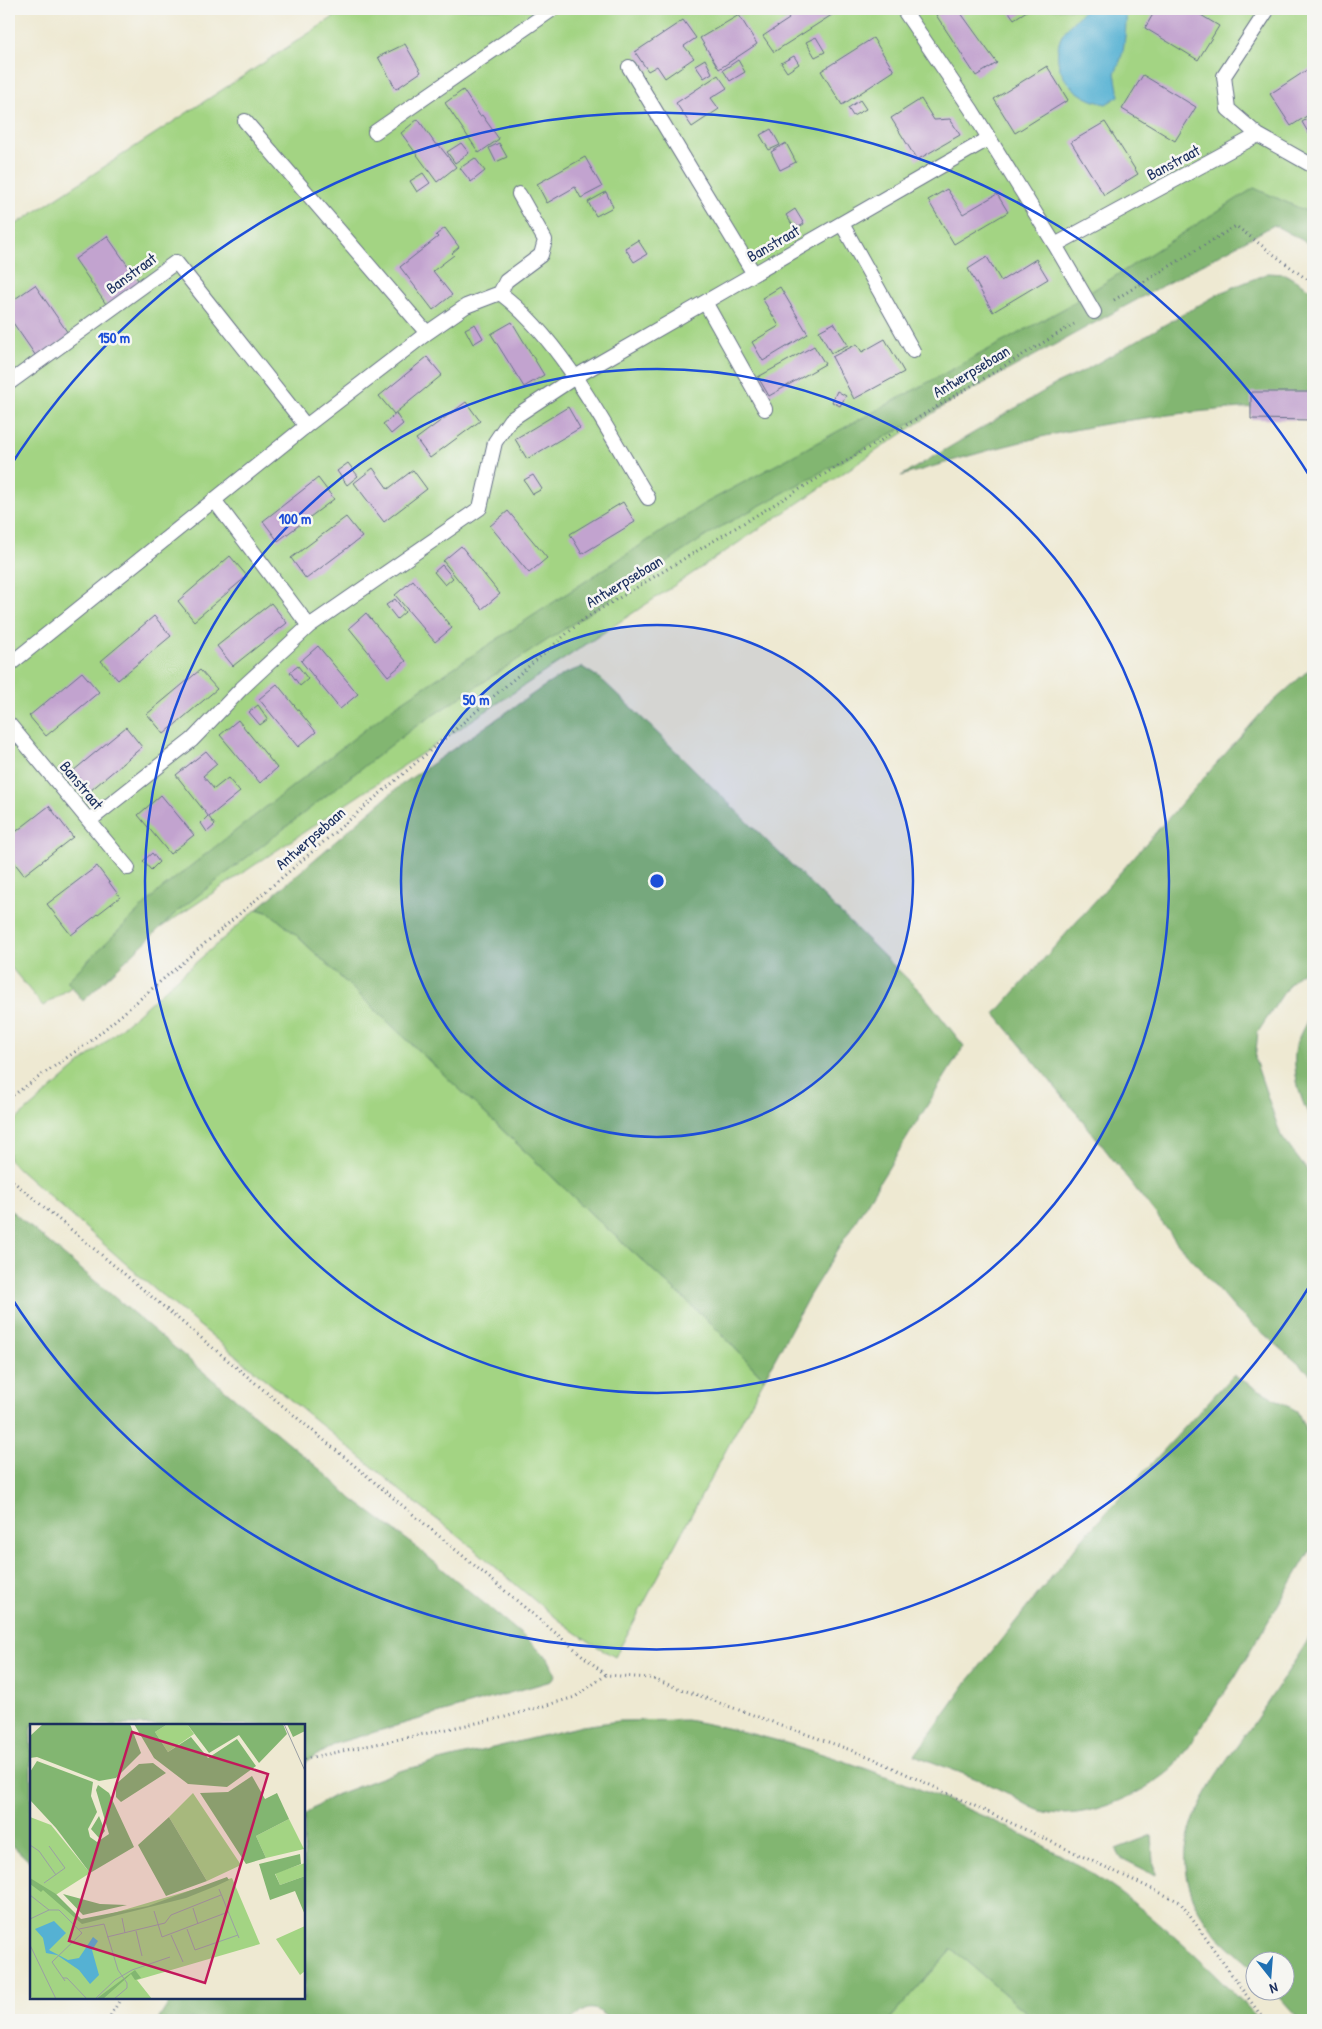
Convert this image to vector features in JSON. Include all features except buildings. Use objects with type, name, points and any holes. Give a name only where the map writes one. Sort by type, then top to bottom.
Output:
[{"type":"lane","points":[[375,132],[553,9]]},
{"type":"lane","points":[[903,9],[1055,244],[1094,312]]},
{"type":"lane","points":[[1268,9],[1224,76],[1228,109],[1258,135],[1313,166]]},
{"type":"lane","points":[[629,67],[754,274]]},
{"type":"lane","points":[[245,120],[427,333]]},
{"type":"lane","name":"Banstraat","points":[[1055,244],[1258,135]]},
{"type":"lane","name":"Banstraat","points":[[89,821],[192,740],[242,688],[309,626],[480,508],[495,442],[510,420],[575,377],[988,139]]},
{"type":"lane","points":[[9,665],[306,426],[427,333],[466,306],[500,293],[506,281],[541,255],[545,240],[519,194]]},
{"type":"lane","points":[[842,224],[913,351]]},
{"type":"lane","name":"Banstraat","points":[[9,382],[176,262],[306,426]]},
{"type":"lane","points":[[500,293],[520,308],[575,377],[648,498]]},
{"type":"lane","points":[[705,302],[765,409]]},
{"type":"lane","points":[[214,500],[309,626]]},
{"type":"lane","name":"Banstraat","points":[[9,724],[128,868]]},
{"type":"path","name":"Antwerpsebaan","points":[[9,1098],[92,1040],[584,619],[1236,226],[1313,284]]},
{"type":"path","points":[[9,1178],[606,1675],[650,1678],[870,1757],[1180,1902],[1264,2020]]},
{"type":"path","points":[[305,1759],[514,1714],[575,1697],[606,1675]]},
{"type":"path","points":[[108,2020],[120,1999]]},
{"type":"green space","points":[[346,9],[1313,9],[1313,237],[1244,206],[43,1006],[9,965],[9,229]]},
{"type":"green space","points":[[1254,188],[1313,214],[1313,246],[1274,225],[717,529],[412,729],[178,911],[83,1001],[67,981],[160,890],[395,706],[702,505],[1065,308]]},
{"type":"green space","points":[[1268,273],[1285,274],[1313,291],[1313,404],[1204,411],[1096,426],[1009,445],[901,476],[1056,384],[1080,373],[1222,292]]},
{"type":"green space","points":[[1313,666],[1313,961],[1290,983],[1258,1032],[1255,1060],[1281,1136],[1313,1178],[1313,1376],[1237,1311],[1180,1246],[1087,1126],[995,1014],[1264,710]]},
{"type":"green space","points":[[582,667],[601,679],[638,714],[922,993],[964,1046],[809,1296],[764,1379],[712,1324],[601,1223],[296,935],[270,913],[257,909],[401,785],[543,687],[564,674]]},
{"type":"green space","points":[[257,909],[270,913],[296,935],[601,1223],[712,1324],[764,1379],[615,1657],[595,1646],[558,1619],[152,1287],[9,1160],[9,1126]]},
{"type":"green space","points":[[1313,1010],[1313,1121],[1300,1095],[1295,1051],[1297,1042]]},
{"type":"green space","points":[[9,1209],[329,1477],[352,1499],[410,1542],[521,1634],[548,1658],[556,1675],[551,1681],[337,1743],[305,1762],[305,1724],[30,1724],[30,1862],[9,1842]]},
{"type":"green space","points":[[1233,1375],[1297,1411],[1313,1445],[1313,1546],[1235,1677],[1175,1766],[1148,1786],[1114,1803],[1078,1813],[1061,1814],[1039,1810],[990,1785],[915,1755],[968,1681],[1082,1539]]},
{"type":"green space","points":[[1313,1632],[1313,2020],[1300,2020],[1284,2002],[1294,2002],[1294,1952],[1244,1952],[1244,1960],[1221,1938],[1199,1911],[1192,1894],[1186,1868],[1186,1850],[1189,1833],[1203,1800],[1222,1767]]},
{"type":"green space","points":[[687,1720],[753,1734],[817,1752],[912,1786],[1027,1837],[1081,1867],[1132,1902],[1170,1933],[1222,1981],[1260,2020],[1035,2020],[952,1949],[889,2020],[612,2020],[601,2012],[587,2009],[572,2020],[158,2020],[171,1999],[305,1999],[305,1814],[333,1796],[399,1771],[582,1726],[619,1721]]},
{"type":"green space","points":[[1152,1835],[1155,1875],[1121,1858],[1116,1849]]},
{"type":"green space","points":[[952,1949],[1035,2020],[889,2020]]},
{"type":"water","points":[[1085,9],[1127,9],[1123,50],[1115,73],[1119,96],[1106,104],[1085,97],[1076,91],[1063,75],[1059,65],[1058,55],[1061,38],[1066,29]]}]
